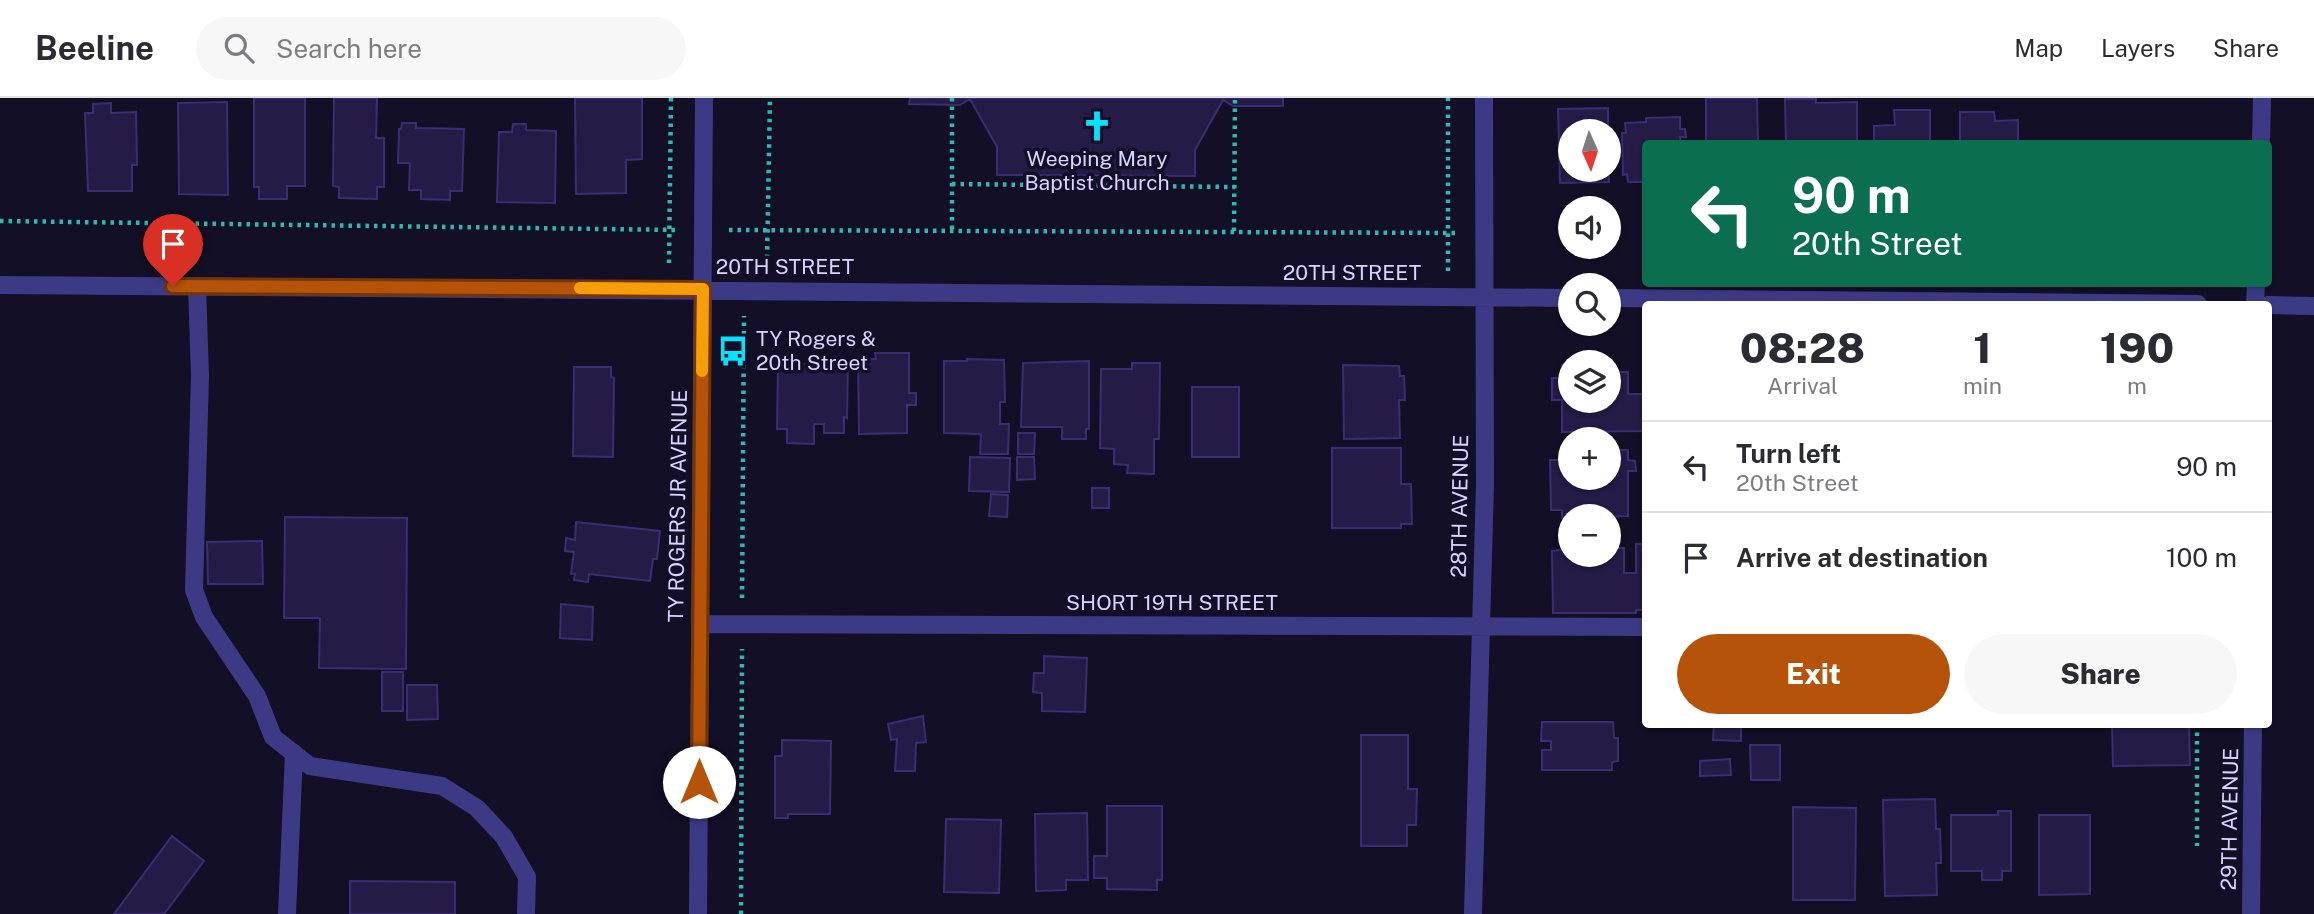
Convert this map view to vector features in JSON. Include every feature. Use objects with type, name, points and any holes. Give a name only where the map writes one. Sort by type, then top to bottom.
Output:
[{"type":"street","name":"TY ROGERS JR AVENUE","points":[[698,914],[704,98]]},
{"type":"street","name":"28TH AVENUE","points":[[1473,914],[1485,484],[1484,98]]},
{"type":"street","points":[[2261,140],[2262,98]]},
{"type":"street","name":"20TH STREET","points":[[0,285],[744,289],[1558,298]]},
{"type":"street","points":[[197,286],[200,376],[194,590],[204,617],[257,696],[273,737],[310,766],[442,786],[477,808],[504,837],[527,877],[526,914]]},
{"type":"street","points":[[1621,298],[1903,301]]},
{"type":"street","points":[[2272,305],[2314,306]]},
{"type":"street","name":"SHORT 19TH STREET","points":[[700,624],[1642,627]]},
{"type":"street","name":"29TH AVENUE","points":[[2251,914],[2253,728]]},
{"type":"street","points":[[287,914],[293,753]]},
{"type":"path","points":[[669,289],[671,98]]},
{"type":"path","points":[[744,289],[767,261],[770,98]]},
{"type":"path","points":[[952,98],[952,230]]},
{"type":"path","points":[[1234,232],[1235,98]]},
{"type":"path","points":[[1448,98],[1448,296]]},
{"type":"path","points":[[952,184],[1234,187]]},
{"type":"path","points":[[0,221],[669,230],[1483,233]]},
{"type":"path","points":[[2197,728],[2197,846]]},
{"type":"building","points":[[254,98],[305,98],[305,186],[287,186],[287,199],[259,199],[259,187],[254,187]]},
{"type":"building","points":[[334,98],[377,98],[376,138],[384,138],[384,187],[377,187],[377,199],[339,198],[339,187],[333,186]]},
{"type":"building","points":[[575,98],[642,98],[642,159],[626,160],[626,193],[576,194]]},
{"type":"building","name":"Weeping Mary Baptist Church","points":[[910,98],[1283,98],[1283,106],[1233,106],[1223,100],[1195,150],[1195,176],[997,175],[997,147],[970,99],[960,105],[909,104]]},
{"type":"building","points":[[1706,98],[1757,98],[1758,140],[1706,140]]},
{"type":"building","points":[[1785,99],[1816,99],[1816,103],[1857,102],[1857,140],[1786,140]]},
{"type":"building","points":[[227,102],[228,195],[179,194],[178,103]]},
{"type":"building","points":[[111,103],[111,113],[136,112],[137,165],[132,165],[132,191],[88,191],[85,113],[93,113],[93,104]]},
{"type":"building","points":[[1608,108],[1608,119],[1558,119],[1558,109]]},
{"type":"building","points":[[1894,110],[1930,110],[1930,140],[1874,140],[1874,126],[1895,125]]},
{"type":"building","points":[[1960,112],[1994,112],[1995,121],[2018,120],[2018,140],[1960,140]]},
{"type":"building","points":[[1680,117],[1680,129],[1685,129],[1686,137],[1680,137],[1680,140],[1642,140],[1642,182],[1628,182],[1627,174],[1623,175],[1622,133],[1626,133],[1625,123],[1646,122],[1646,118]]},
{"type":"building","points":[[402,123],[416,123],[416,128],[464,129],[462,191],[450,191],[450,200],[421,199],[421,190],[409,190],[410,163],[398,163],[399,129]]},
{"type":"building","points":[[513,124],[526,124],[526,130],[556,131],[555,203],[497,202],[499,132],[512,132]]},
{"type":"building","points":[[875,353],[909,353],[909,393],[916,393],[916,405],[907,405],[907,433],[859,434],[858,359],[876,359]]},
{"type":"building","points":[[820,360],[848,360],[847,418],[844,417],[844,433],[824,433],[824,424],[814,424],[814,444],[787,443],[787,429],[777,429],[778,364],[820,364]]},
{"type":"building","points":[[1004,360],[1005,402],[1000,402],[1000,424],[1009,424],[1008,454],[980,454],[981,434],[944,433],[944,361]]},
{"type":"building","points":[[1089,361],[1089,429],[1086,429],[1086,439],[1062,439],[1062,427],[1021,427],[1023,363]]},
{"type":"building","points":[[1132,363],[1160,363],[1159,439],[1154,439],[1154,474],[1127,473],[1128,465],[1114,464],[1114,449],[1100,448],[1101,369],[1132,369]]},
{"type":"building","points":[[1343,365],[1399,366],[1400,376],[1404,376],[1405,400],[1399,400],[1400,438],[1344,439]]},
{"type":"building","points":[[574,367],[611,367],[611,377],[614,378],[613,457],[573,456]]},
{"type":"building","points":[[1621,372],[1628,372],[1628,394],[1642,394],[1642,431],[1621,431],[1621,427],[1562,427],[1562,413],[1621,413]]},
{"type":"building","points":[[1552,378],[1558,378],[1558,400],[1552,400]]},
{"type":"building","points":[[1192,387],[1239,387],[1239,457],[1192,457]]},
{"type":"building","points":[[1018,433],[1035,433],[1034,454],[1018,454]]},
{"type":"building","points":[[1332,448],[1401,448],[1401,484],[1411,484],[1412,524],[1401,524],[1401,528],[1332,528]]},
{"type":"building","points":[[1621,450],[1628,450],[1628,460],[1635,461],[1636,471],[1628,471],[1628,516],[1621,516],[1621,504],[1558,504],[1558,510],[1551,510],[1550,460],[1558,460],[1558,490],[1621,490]]},
{"type":"building","points":[[970,457],[1010,458],[1009,492],[969,491]]},
{"type":"building","points":[[1017,457],[1034,457],[1035,479],[1017,480]]},
{"type":"building","points":[[1092,488],[1109,488],[1109,508],[1092,508]]},
{"type":"building","points":[[991,494],[1008,495],[1007,517],[989,516]]},
{"type":"building","points":[[285,517],[407,518],[406,669],[319,668],[320,618],[284,618]]},
{"type":"building","points":[[576,522],[660,531],[657,559],[653,559],[650,581],[589,574],[588,582],[574,580],[575,574],[571,574],[574,552],[565,551],[566,538],[575,540]]},
{"type":"building","points":[[262,541],[263,584],[208,584],[207,542]]},
{"type":"building","points":[[1636,544],[1642,544],[1642,610],[1636,610],[1636,613],[1553,613],[1552,551],[1558,550],[1558,567],[1621,567],[1621,548],[1624,548],[1624,573],[1636,573]]},
{"type":"building","points":[[561,604],[593,607],[592,640],[560,638]]},
{"type":"building","points":[[1044,656],[1087,658],[1085,712],[1042,711],[1042,693],[1033,692],[1034,673],[1044,673]]},
{"type":"building","points":[[382,672],[403,672],[403,711],[382,711]]},
{"type":"building","points":[[407,685],[437,685],[438,719],[407,720]]},
{"type":"building","points":[[923,716],[926,742],[916,743],[915,771],[895,771],[897,739],[891,740],[888,724]]},
{"type":"building","points":[[1542,722],[1613,722],[1614,738],[1618,738],[1618,761],[1612,762],[1612,770],[1542,770],[1542,750],[1551,750],[1551,741],[1541,741]]},
{"type":"building","points":[[1714,728],[1741,728],[1741,741],[1713,740]]},
{"type":"building","points":[[2112,728],[2189,728],[2190,765],[2113,766]]},
{"type":"building","points":[[1361,735],[1408,735],[1408,789],[1417,789],[1416,825],[1407,825],[1407,846],[1361,846]]},
{"type":"building","points":[[782,740],[831,741],[830,814],[788,814],[788,818],[775,818],[775,756],[782,756]]},
{"type":"building","points":[[1750,745],[1780,745],[1780,780],[1751,780]]},
{"type":"building","points":[[1730,759],[1731,775],[1700,776],[1700,761]]},
{"type":"building","points":[[1935,799],[1936,829],[1940,829],[1941,863],[1936,863],[1937,895],[1885,896],[1883,800]]},
{"type":"building","points":[[1107,806],[1162,806],[1162,880],[1157,880],[1157,890],[1107,889],[1107,878],[1094,878],[1094,856],[1107,856]]},
{"type":"building","points":[[1793,807],[1856,808],[1855,900],[1793,900]]},
{"type":"building","points":[[1998,811],[2011,811],[2011,871],[2002,871],[2002,880],[1982,880],[1982,871],[1951,871],[1951,815],[1998,815]]},
{"type":"building","points":[[1087,813],[1088,880],[1066,880],[1066,890],[1036,891],[1035,814]]},
{"type":"building","points":[[2039,815],[2090,815],[2090,894],[2039,895]]},
{"type":"building","points":[[946,819],[1001,820],[999,893],[944,892]]},
{"type":"building","points":[[172,836],[204,861],[164,914],[114,914]]},
{"type":"building","points":[[350,881],[455,882],[455,914],[350,914]]},
{"type":"slow traffic","points":[[580,288],[703,289],[702,371]]},
{"type":"place","name":"Weeping Mary Baptist Church","points":[[1097,126]]},
{"type":"place","name":"TY Rogers & 20th Street","points":[[733,351]]},
{"type":"route","points":[[173,286],[703,289],[699,782]]}]
